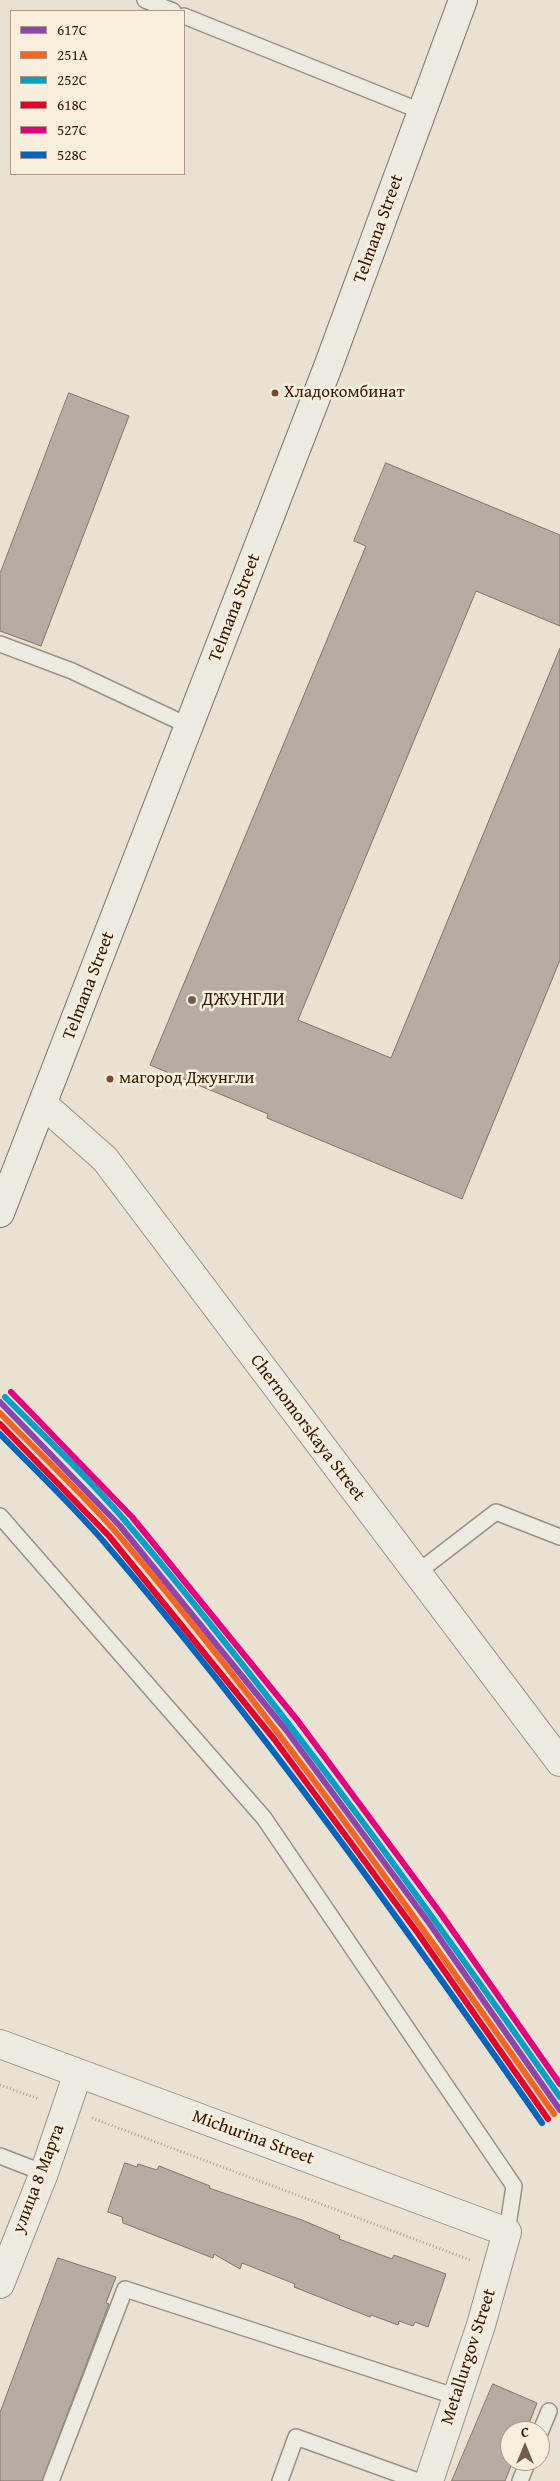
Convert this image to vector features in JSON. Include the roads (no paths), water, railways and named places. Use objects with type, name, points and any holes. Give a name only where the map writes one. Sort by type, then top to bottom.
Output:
[{"type":"street","name":"Telmana Street","points":[[0,1213],[44,1105],[325,374],[463,0]]},
{"type":"street","name":"Chernomorskaya Street","points":[[44,1105],[105,1159],[560,1762]]},
{"type":"street","name":"Michurina Street","points":[[0,2044],[507,2232]]},
{"type":"street","name":"улица 8 Марта","points":[[0,2284],[44,2173],[78,2073]]},
{"type":"street","name":"Metallurgov Street","points":[[429,2481],[481,2324],[507,2232]]},
{"type":"lane","points":[[145,0],[170,10]]},
{"type":"lane","points":[[185,16],[423,112]]},
{"type":"lane","points":[[0,644],[72,672],[189,726]]},
{"type":"lane","points":[[418,1572],[496,1512],[560,1537]]},
{"type":"lane","points":[[0,1516],[264,1818],[514,2186],[507,2232]]},
{"type":"lane","points":[[0,2156],[44,2173]]},
{"type":"lane","points":[[51,2481],[125,2289],[457,2397]]},
{"type":"lane","points":[[545,2421],[549,2412]]},
{"type":"lane","points":[[280,2481],[296,2438],[418,2481]]},
{"type":"place","name":"Хладокомбинат","points":[[275,393]]},
{"type":"place","name":"ДЖУНГЛИ","points":[[192,1000]]},
{"type":"place","name":"магород Джунгли","points":[[110,1079]]}]
